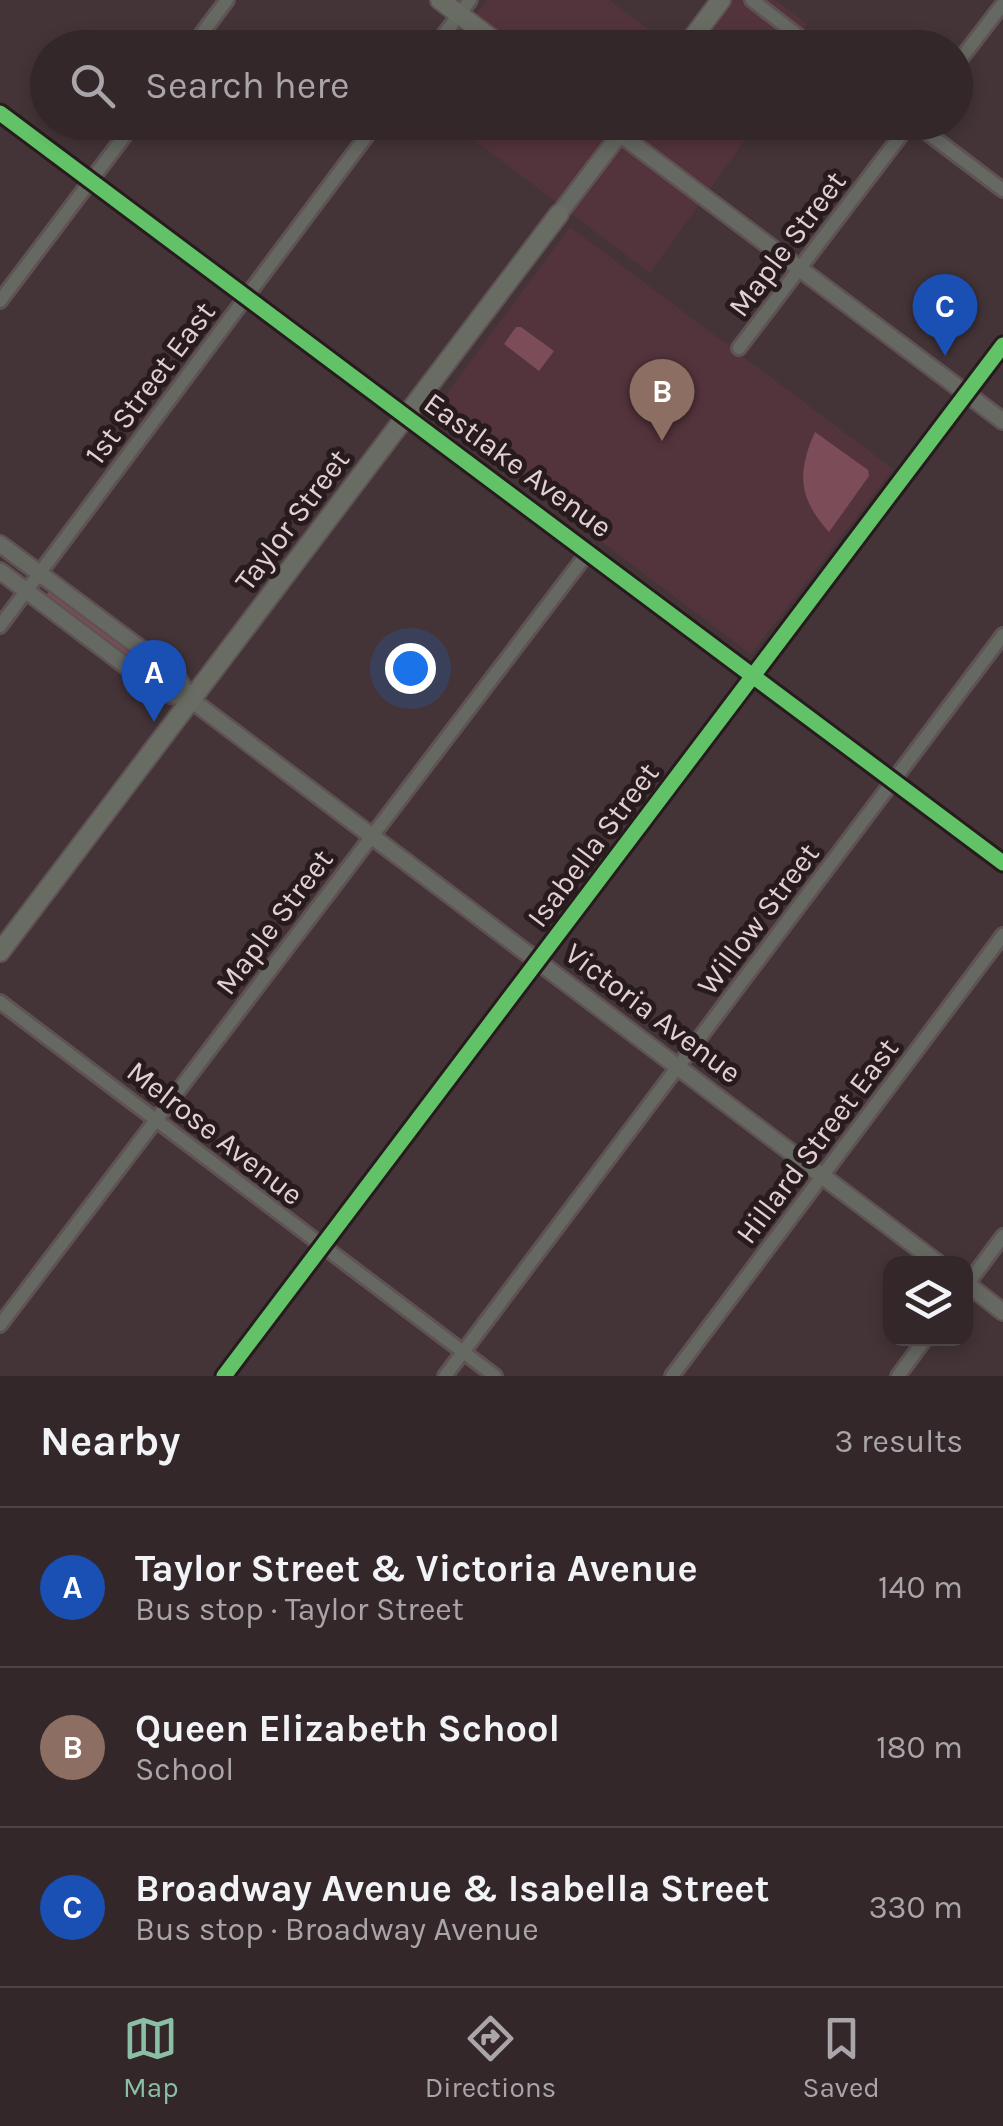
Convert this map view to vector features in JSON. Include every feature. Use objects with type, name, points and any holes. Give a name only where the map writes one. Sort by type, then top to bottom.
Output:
[{"type":"main road","points":[[440,0],[465,7],[487,30]]},
{"type":"main road","points":[[698,30],[720,0]]},
{"type":"main road","name":"Taylor Street","points":[[0,952],[559,214]]},
{"type":"street","points":[[204,30],[227,0]]},
{"type":"street","points":[[752,0],[791,30]]},
{"type":"street","points":[[973,42],[1003,4]]},
{"type":"street","points":[[448,30],[465,7]]},
{"type":"street","name":"Eastlake Avenue","points":[[0,113],[30,135]]},
{"type":"street","name":"Eastlake Avenue","points":[[36,140],[1003,863]]},
{"type":"street","points":[[0,301],[122,140]]},
{"type":"street","name":"1st Street East","points":[[0,626],[364,140]]},
{"type":"street","name":"Taylor Street","points":[[559,214],[615,140]]},
{"type":"street","points":[[639,140],[1003,421]]},
{"type":"street","name":"Maple Street","points":[[739,348],[898,140]]},
{"type":"street","points":[[936,140],[1003,190]]},
{"type":"street","name":"Isabella Street","points":[[224,1376],[1003,345]]},
{"type":"street","name":"Victoria Avenue","points":[[0,544],[176,676],[190,699],[928,1256]]},
{"type":"street","name":"Maple Street","points":[[0,1326],[589,551]]},
{"type":"street","name":"Victoria Avenue","points":[[0,572],[162,693],[190,699]]},
{"type":"street","name":"Willow Street","points":[[446,1376],[1003,635]]},
{"type":"street","name":"Hillard Street East","points":[[672,1376],[1003,935]]},
{"type":"street","name":"Melrose Avenue","points":[[0,1002],[495,1376]]},
{"type":"street","points":[[973,1275],[1003,1236]]},
{"type":"street","points":[[973,1289],[1003,1312]]},
{"type":"street","points":[[898,1376],[920,1346]]},
{"type":"shaded area","points":[[487,0],[609,0],[649,30],[464,30]]},
{"type":"shaded area","points":[[711,0],[775,0],[807,24],[803,30],[689,30]]},
{"type":"shaded area","points":[[474,140],[745,140],[650,273]]},
{"type":"shaded area","points":[[570,227],[893,469],[751,654],[432,414]]},
{"type":"shaded area","points":[[516,327],[554,351],[539,371],[504,344]]},
{"type":"shaded area","points":[[653,381],[680,401],[663,425],[636,404]]},
{"type":"shaded area","points":[[815,432],[868,470],[869,476],[829,532],[811,508],[804,484],[805,460]]},
{"type":"shaded area","points":[[49,591],[168,678],[164,687],[45,597]]},
{"type":"cycle path","points":[[0,113],[30,135]]},
{"type":"cycle path","points":[[36,140],[1003,863]]},
{"type":"cycle path","points":[[224,1376],[1003,345]]},
{"type":"place","name":"Broadway Avenue & Isabella Street","points":[[945,356]]},
{"type":"place","name":"Queen Elizabeth School","points":[[662,441]]},
{"type":"place","name":"Taylor Street & Victoria Avenue","points":[[154,722]]}]
